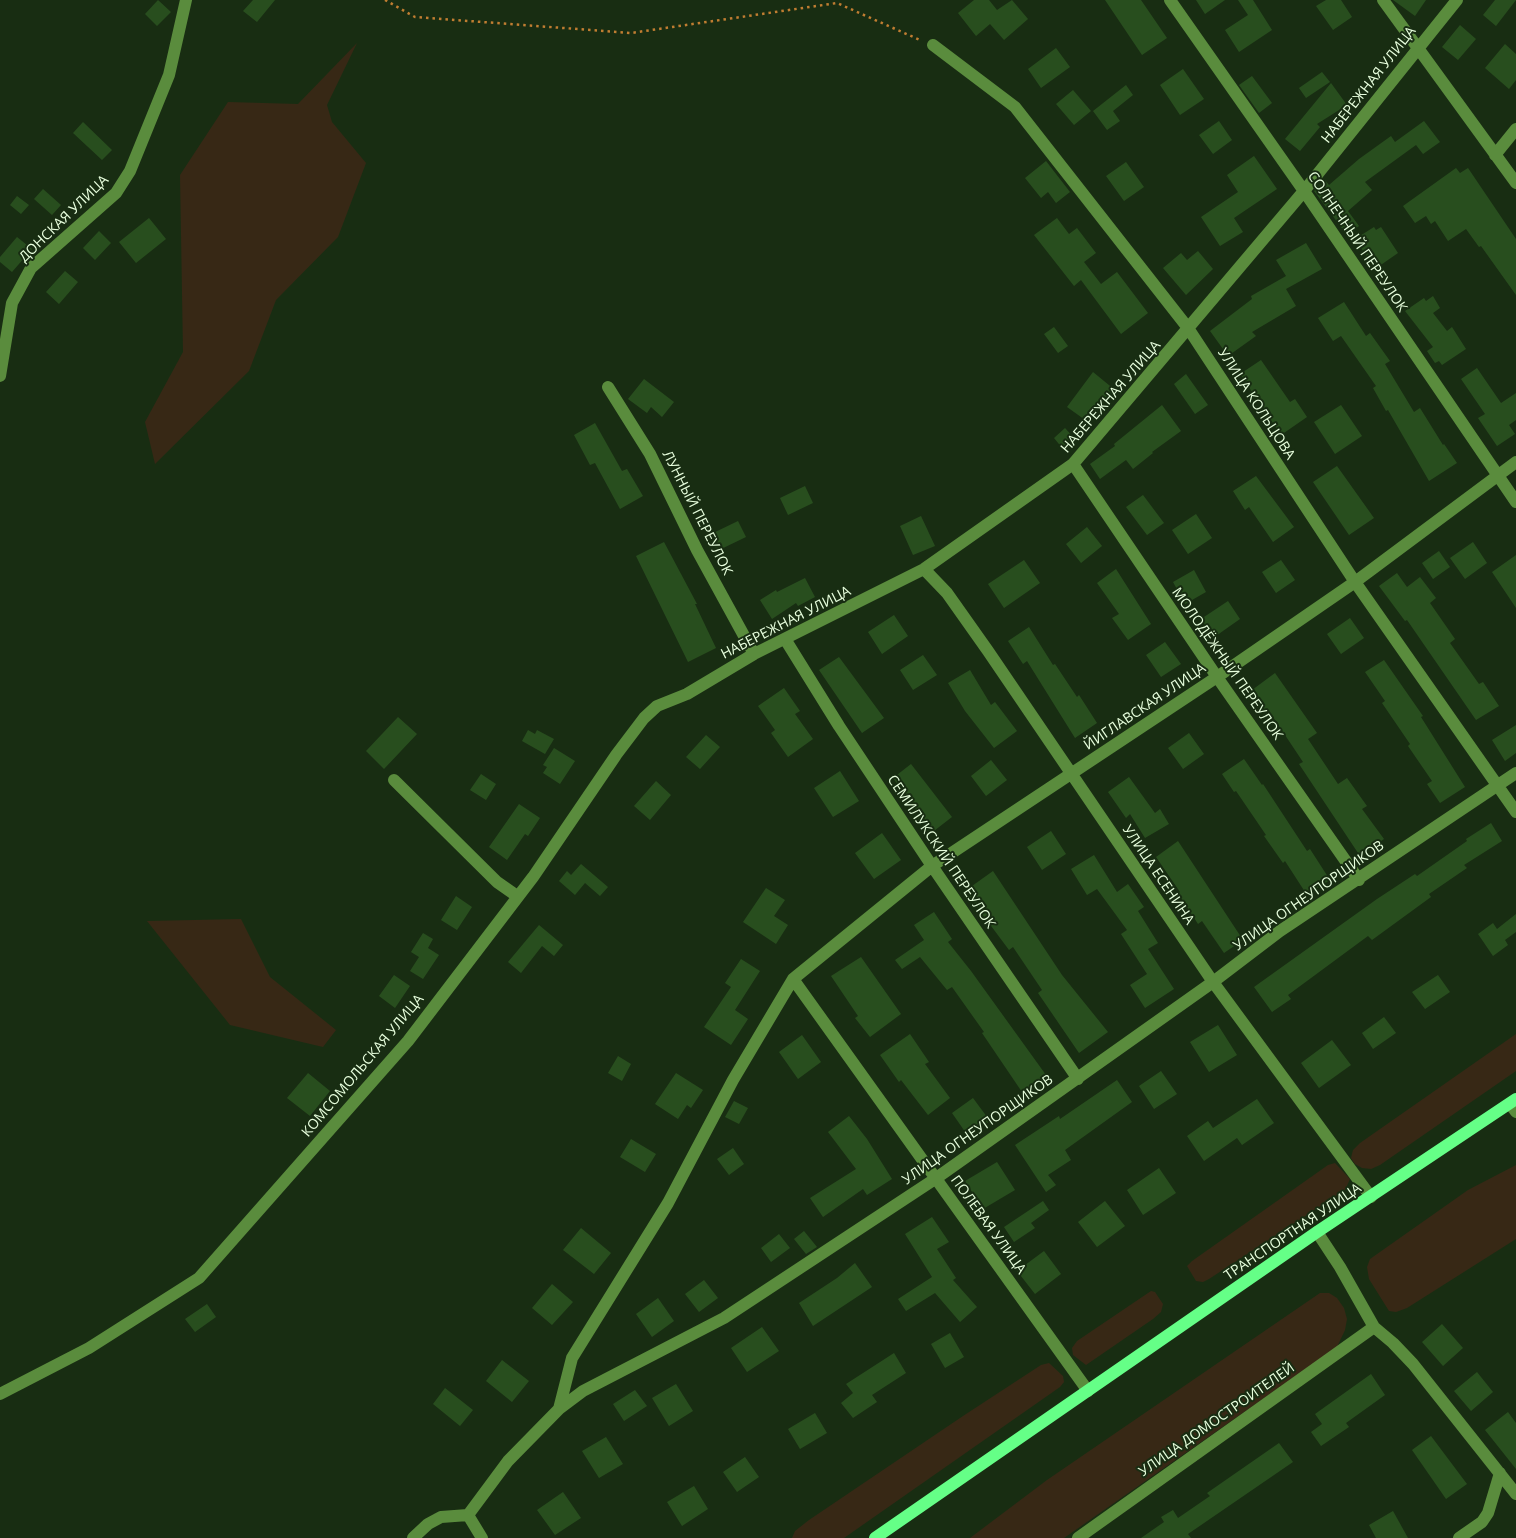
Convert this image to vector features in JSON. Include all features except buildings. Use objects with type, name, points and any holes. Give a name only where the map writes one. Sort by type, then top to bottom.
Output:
[{"type":"main road","name":"ТРАНСПОРТНАЯ УЛИЦА","points":[[875,1538],[1317,1232],[1514,1105]]},
{"type":"street","name":"ДОНСКАЯ УЛИЦА","points":[[0,376],[12,303],[31,268],[116,193],[130,170],[169,75],[186,0]]},
{"type":"street","name":"СОЛНЕЧНЫЙ ПЕРЕУЛОК","points":[[1170,0],[1304,191],[1516,502]]},
{"type":"street","points":[[1382,0],[1516,183]]},
{"type":"street","name":"НАБЕРЕЖНАЯ УЛИЦА","points":[[687,694],[754,654],[924,569],[1073,464],[1304,191],[1457,0]]},
{"type":"street","name":"УЛИЦА КОЛЬЦОВА","points":[[933,45],[1015,107],[1188,328],[1355,582],[1516,812]]},
{"type":"street","points":[[1495,154],[1516,129]]},
{"type":"street","name":"ЛУННЫЙ ПЕРЕУЛОК","points":[[608,387],[650,454],[697,550],[754,654]]},
{"type":"street","name":"ЙИГЛАВСКАЯ УЛИЦА","points":[[793,979],[932,866],[1217,677],[1355,582],[1516,462]]},
{"type":"street","name":"МОЛОДЁЖНЫЙ ПЕРЕУЛОК","points":[[1073,464],[1217,677],[1359,880]]},
{"type":"street","name":"УЛИЦА ЕСЕНИНА","points":[[924,569],[947,593],[978,636],[1213,982],[1371,1197]]},
{"type":"street","name":"СЕМИЛУКСКИЙ ПЕРЕУЛОК","points":[[785,639],[839,726],[932,866],[1078,1079]]},
{"type":"street","name":"КОМСОМОЛЬСКАЯ УЛИЦА","points":[[0,1394],[89,1348],[199,1278],[408,1041],[517,896],[644,718],[657,706],[687,694]]},
{"type":"street","name":"УЛИЦА ОГНЕУПОРЩИКОВ","points":[[468,1515],[508,1461],[559,1409],[583,1391],[724,1318],[935,1179],[1213,982],[1280,931],[1359,880],[1516,773]]},
{"type":"street","points":[[394,780],[497,882],[517,896]]},
{"type":"street","points":[[559,1409],[572,1358],[668,1203],[733,1080],[793,979]]},
{"type":"street","name":"ПОЛЕВАЯ УЛИЦА","points":[[793,979],[1088,1391]]},
{"type":"street","points":[[1317,1232],[1340,1267],[1374,1327],[1393,1342],[1412,1364],[1516,1494]]},
{"type":"street","name":"УЛИЦА ДОМОСТРОИТЕЛЕЙ","points":[[1078,1538],[1374,1327]]},
{"type":"street","points":[[1459,1538],[1482,1522],[1488,1513],[1493,1503],[1500,1472]]},
{"type":"street","points":[[413,1538],[428,1524],[441,1517],[468,1515],[482,1538]]},
{"type":"path","points":[[385,0],[415,17],[631,33],[837,3],[933,45]]},
{"type":"shaded area","points":[[357,43],[327,105],[332,122],[366,163],[338,237],[276,300],[249,371],[155,464],[145,422],[183,352],[180,175],[228,102],[298,104]]},
{"type":"shaded area","points":[[241,919],[270,977],[336,1030],[323,1047],[230,1025],[147,921]]},
{"type":"shaded area","points":[[1516,1034],[1516,1071],[1380,1165],[1371,1169],[1362,1168],[1355,1164],[1351,1158],[1353,1150],[1360,1143]]},
{"type":"shaded area","points":[[1335,1163],[1350,1179],[1345,1190],[1209,1279],[1203,1282],[1196,1281],[1187,1266],[1192,1261],[1328,1165]]},
{"type":"shaded area","points":[[1516,1165],[1516,1239],[1407,1308],[1396,1312],[1389,1311],[1369,1279],[1367,1267],[1370,1259],[1468,1190]]},
{"type":"shaded area","points":[[1151,1291],[1155,1292],[1163,1304],[1161,1312],[1153,1319],[1086,1365],[1073,1355],[1072,1348],[1077,1341]]},
{"type":"shaded area","points":[[1320,1293],[1329,1293],[1337,1298],[1344,1308],[1347,1319],[1345,1330],[1337,1347],[1064,1538],[970,1538],[1047,1480]]},
{"type":"shaded area","points":[[1049,1363],[1063,1376],[1064,1382],[1060,1387],[844,1538],[792,1538],[795,1531],[809,1520],[963,1416],[1041,1365]]}]
